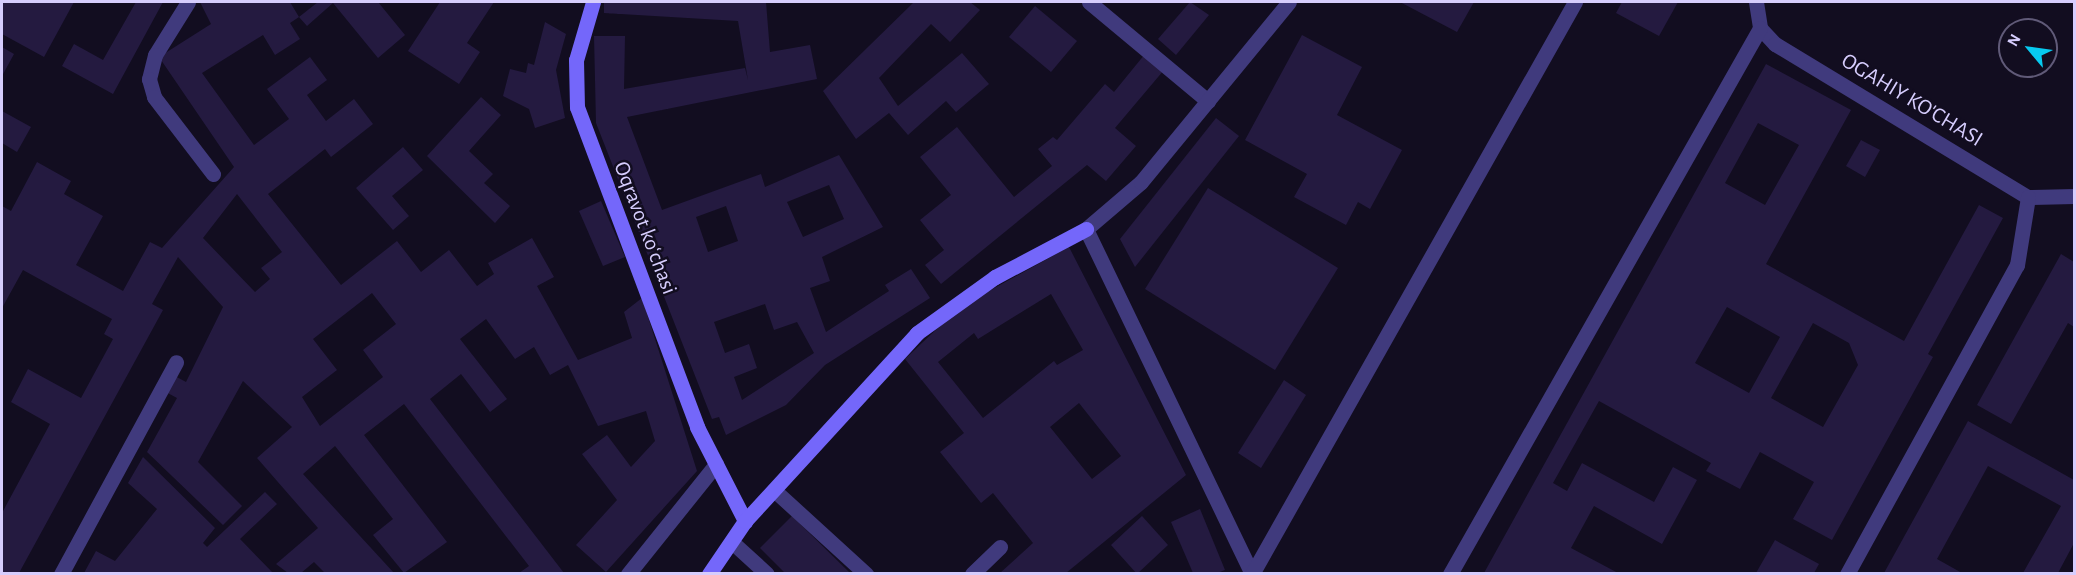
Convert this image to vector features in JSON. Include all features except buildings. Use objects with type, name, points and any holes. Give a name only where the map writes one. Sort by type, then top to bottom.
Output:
[{"type":"street","points":[[188,2],[155,55],[149,80],[154,96],[213,174]]},
{"type":"street","name":"Oqravot koʻchasi","points":[[592,2],[576,60],[577,107],[716,464],[745,521]]},
{"type":"street","points":[[1089,2],[1208,101]]},
{"type":"street","points":[[709,573],[745,521],[917,333],[996,277],[1086,229],[1141,182],[1289,2]]},
{"type":"street","points":[[1252,573],[1575,2]]},
{"type":"street","points":[[1450,573],[1760,27],[1756,2]]},
{"type":"street","name":"OGAHIY KO'CHASI","points":[[1760,27],[1775,44],[2028,196]]},
{"type":"street","points":[[1847,573],[2017,265],[2028,196],[2074,196]]},
{"type":"street","points":[[1086,229],[1252,573]]},
{"type":"street","points":[[61,573],[176,362]]},
{"type":"street","points":[[628,573],[716,464]]},
{"type":"street","points":[[774,490],[866,573]]},
{"type":"street","points":[[732,542],[767,573]]},
{"type":"street","points":[[972,573],[1000,547]]}]
